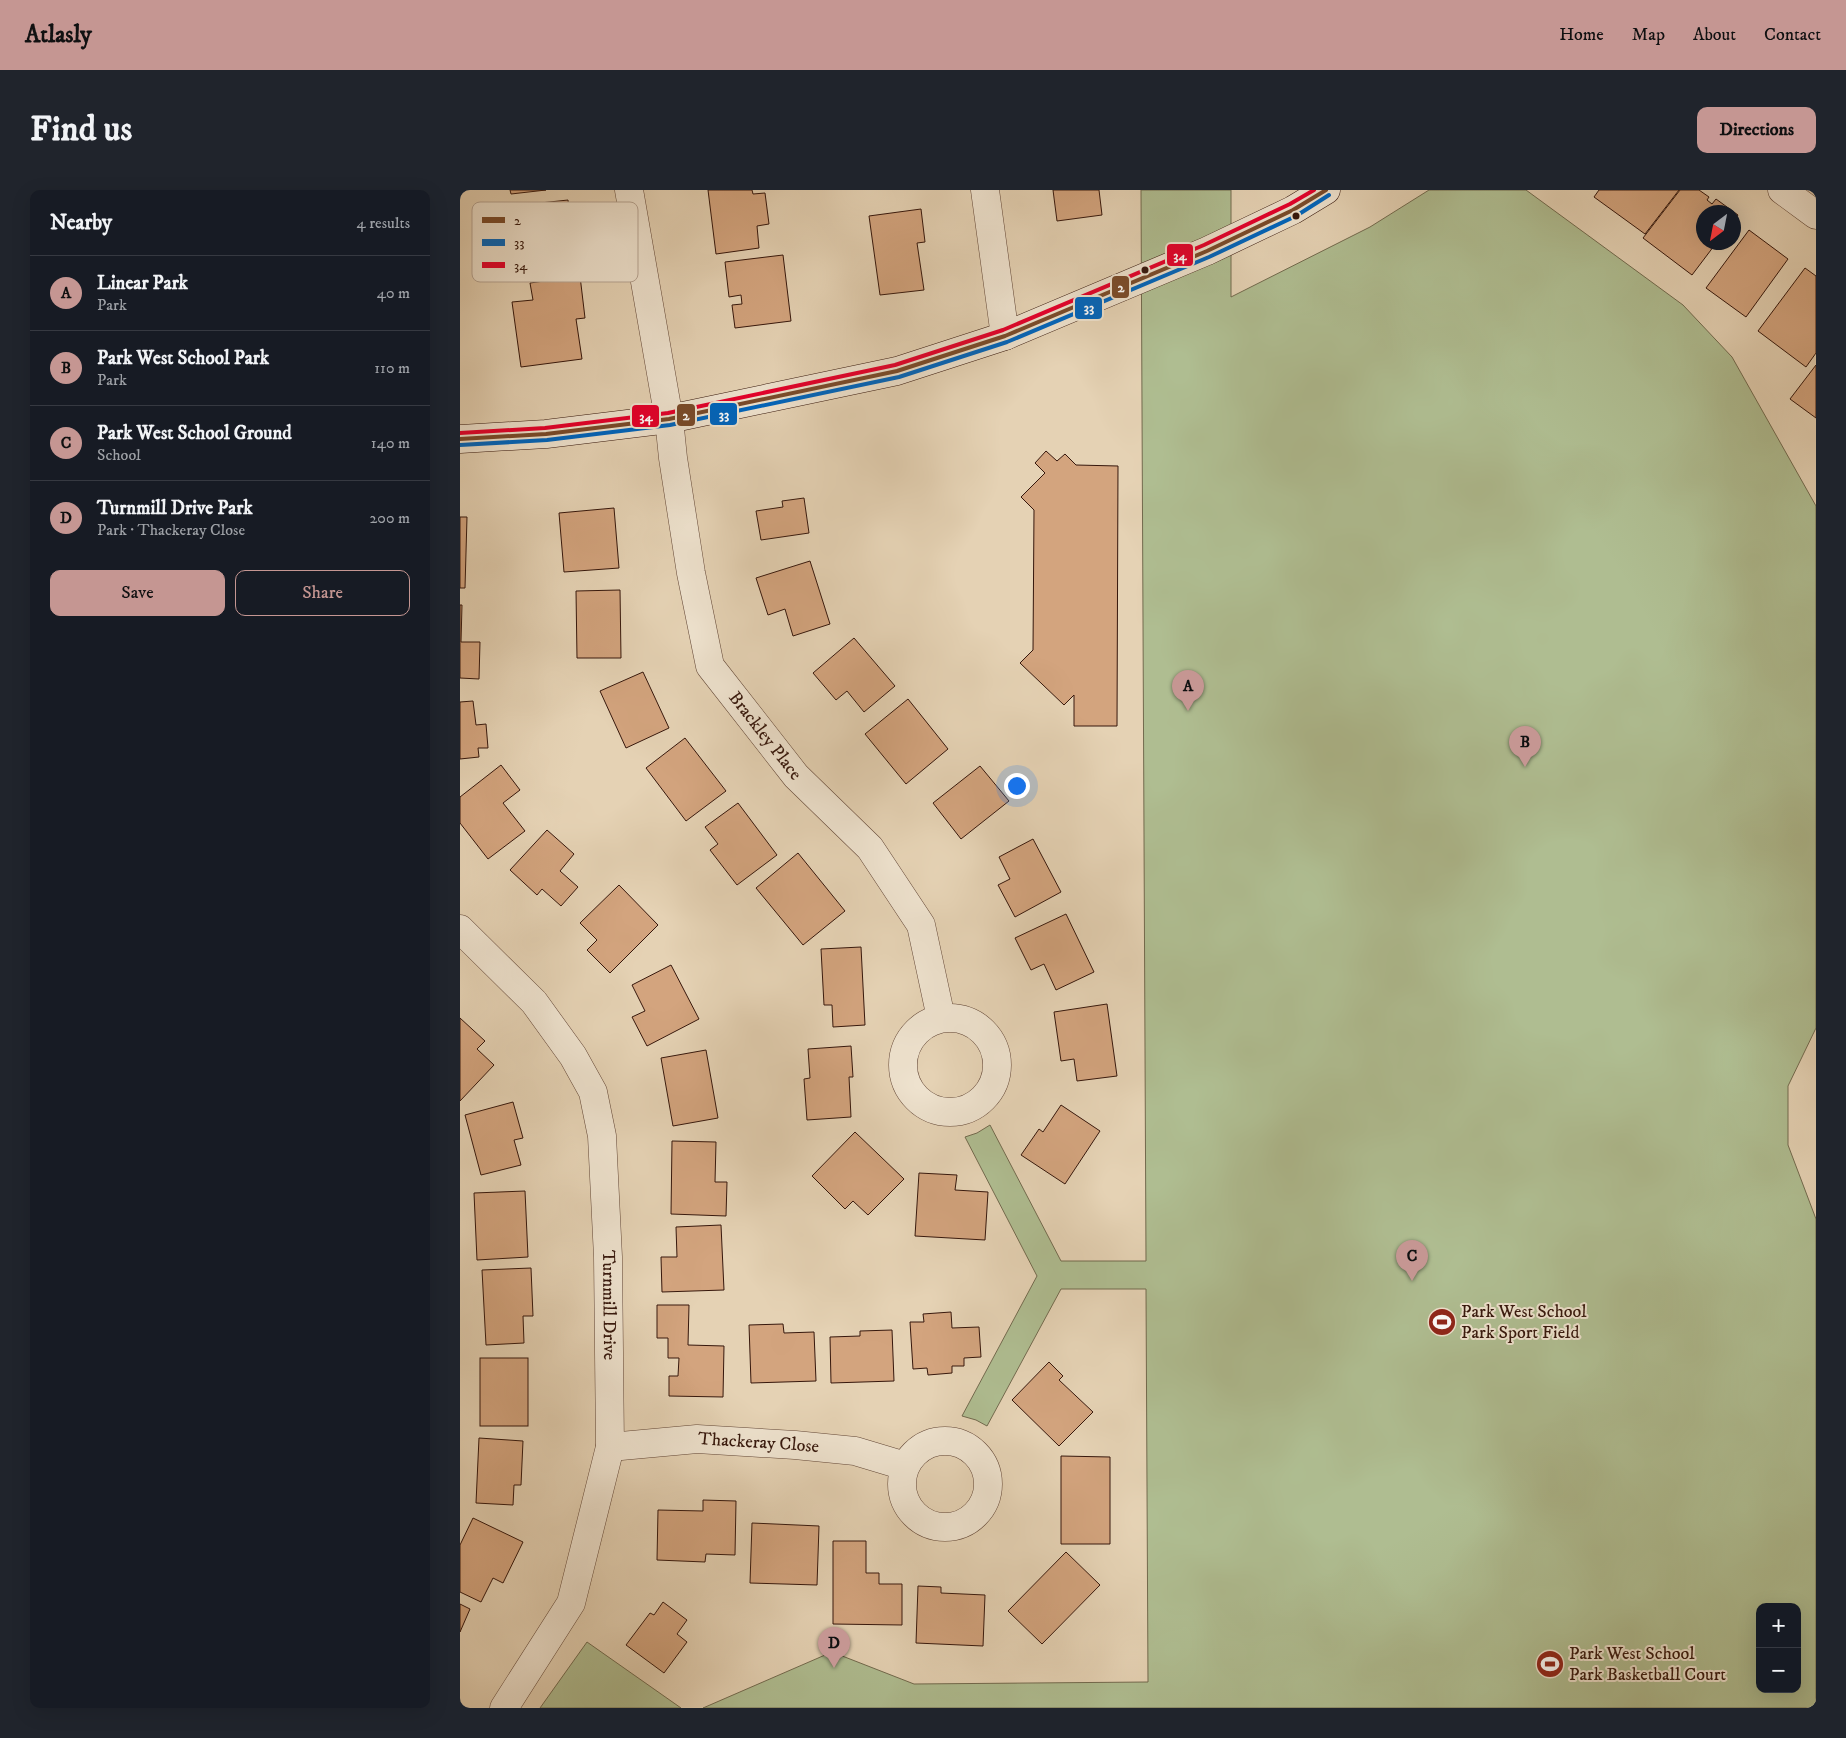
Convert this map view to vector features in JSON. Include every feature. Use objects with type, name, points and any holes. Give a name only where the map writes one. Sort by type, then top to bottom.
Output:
[{"type":"street","points":[[985,190],[1005,336]]},
{"type":"street","points":[[460,439],[546,434],[669,419],[897,371],[1005,336],[1207,251],[1293,210],[1326,190]]},
{"type":"street","points":[[1782,190],[1816,214]]},
{"type":"street","name":"Brackley Place","points":[[638,242],[669,419],[673,458],[691,573],[710,666],[796,776],[870,848],[921,925],[941,1018]]},
{"type":"street","name":"Turnmill Drive","points":[[460,929],[534,1002],[573,1056],[593,1092],[602,1136],[607,1238],[610,1447],[571,1603],[504,1708]]},
{"type":"street","name":"Thackeray Close","points":[[610,1447],[697,1439],[795,1445],[855,1451],[905,1466]]},
{"type":"green space","points":[[1141,190],[1231,190],[1231,297],[1370,227],[1429,190],[1526,190],[1683,305],[1732,357],[1816,506],[1816,1028],[1788,1086],[1788,1145],[1816,1219],[1816,1708],[703,1708],[832,1652],[914,1684],[1148,1682],[1146,1289],[1061,1289],[987,1426],[962,1416],[1037,1276],[965,1137],[977,1133],[990,1125],[1061,1261],[1146,1261]]},
{"type":"green space","points":[[587,1642],[681,1708],[540,1708]]},
{"type":"building","points":[[510,190],[546,190],[511,194]]},
{"type":"building","points":[[708,190],[752,190],[753,194],[765,193],[769,224],[757,226],[759,248],[716,254]]},
{"type":"building","points":[[1053,190],[1099,190],[1102,215],[1057,221]]},
{"type":"building","points":[[1599,190],[1679,190],[1645,234],[1594,197]]},
{"type":"building","points":[[1680,190],[1699,190],[1709,197],[1707,200],[1712,204],[1716,199],[1724,205],[1696,205],[1696,250],[1711,250],[1692,275],[1643,238]]},
{"type":"building","points":[[568,200],[568,202],[549,202]]},
{"type":"building","points":[[921,209],[925,242],[917,243],[924,290],[880,295],[869,216]]},
{"type":"building","points":[[1749,230],[1788,259],[1746,317],[1706,288],[1734,250],[1741,250],[1741,241]]},
{"type":"building","points":[[783,255],[791,321],[735,328],[732,305],[742,304],[741,295],[729,297],[725,262]]},
{"type":"building","points":[[1805,268],[1816,276],[1816,353],[1806,367],[1758,331]]},
{"type":"building","points":[[581,282],[585,318],[576,319],[582,359],[521,367],[512,302],[533,300],[530,283]]},
{"type":"building","points":[[1816,365],[1816,418],[1790,399]]},
{"type":"building","points":[[1046,451],[1057,461],[1065,454],[1076,465],[1118,466],[1117,726],[1074,726],[1074,695],[1064,705],[1020,663],[1033,650],[1034,510],[1021,497],[1045,473],[1035,463]]},
{"type":"building","points":[[804,498],[809,533],[761,540],[756,511],[783,507],[782,501]]},
{"type":"building","points":[[614,508],[619,568],[564,572],[559,513]]},
{"type":"building","points":[[460,517],[467,517],[465,588],[460,588]]},
{"type":"building","points":[[810,561],[830,624],[793,636],[785,609],[768,615],[756,578]]},
{"type":"building","points":[[620,590],[621,658],[577,658],[576,591]]},
{"type":"building","points":[[460,605],[462,605],[461,642],[480,642],[479,679],[460,678]]},
{"type":"building","points":[[854,638],[895,686],[864,712],[847,691],[836,700],[813,673]]},
{"type":"building","points":[[643,672],[669,728],[626,748],[600,691]]},
{"type":"building","points":[[908,699],[948,749],[906,784],[865,734]]},
{"type":"building","points":[[473,701],[476,725],[486,724],[488,748],[478,748],[479,757],[460,759],[460,702]]},
{"type":"building","points":[[685,738],[726,791],[686,821],[646,768]]},
{"type":"building","points":[[501,765],[520,790],[503,803],[525,831],[488,859],[460,823],[460,797]]},
{"type":"building","points":[[980,766],[1009,801],[961,839],[933,803]]},
{"type":"building","points":[[738,803],[777,855],[737,885],[710,850],[718,844],[705,827]]},
{"type":"building","points":[[547,830],[574,854],[560,871],[578,887],[561,906],[542,889],[537,895],[510,870]]},
{"type":"building","points":[[1033,839],[1061,892],[1015,917],[998,885],[1010,879],[999,857]]},
{"type":"building","points":[[798,853],[845,911],[803,945],[756,888]]},
{"type":"building","points":[[619,885],[658,925],[610,973],[587,950],[597,940],[580,923]]},
{"type":"building","points":[[1066,914],[1094,972],[1056,990],[1044,964],[1031,970],[1015,938]]},
{"type":"building","points":[[861,947],[865,1025],[833,1027],[832,1005],[824,1005],[821,949]]},
{"type":"building","points":[[671,965],[699,1019],[647,1046],[632,1017],[645,1011],[632,985]]},
{"type":"building","points":[[1107,1004],[1117,1076],[1077,1081],[1074,1059],[1061,1061],[1054,1012]]},
{"type":"building","points":[[460,1018],[485,1041],[477,1049],[494,1065],[460,1101]]},
{"type":"building","points":[[851,1046],[853,1077],[849,1077],[851,1117],[807,1120],[804,1079],[810,1078],[808,1049]]},
{"type":"building","points":[[706,1050],[718,1118],[673,1126],[661,1058]]},
{"type":"building","points":[[513,1102],[523,1138],[514,1140],[521,1165],[481,1175],[465,1115]]},
{"type":"building","points":[[1061,1105],[1100,1131],[1065,1184],[1021,1155],[1039,1129],[1043,1132]]},
{"type":"building","points":[[855,1132],[904,1179],[868,1215],[853,1201],[845,1209],[812,1176]]},
{"type":"building","points":[[672,1141],[716,1142],[715,1182],[727,1182],[726,1216],[671,1214]]},
{"type":"building","points":[[919,1173],[957,1175],[955,1190],[988,1192],[985,1240],[915,1236]]},
{"type":"building","points":[[525,1191],[528,1257],[477,1260],[474,1193]]},
{"type":"building","points":[[721,1225],[724,1290],[662,1292],[661,1257],[677,1257],[676,1227]]},
{"type":"building","points":[[531,1268],[533,1316],[523,1316],[524,1343],[486,1345],[482,1270]]},
{"type":"building","points":[[657,1305],[689,1305],[688,1345],[724,1346],[723,1397],[669,1396],[669,1376],[678,1376],[679,1358],[668,1358],[668,1338],[657,1338]]},
{"type":"building","points":[[951,1312],[952,1328],[979,1327],[981,1357],[964,1358],[964,1366],[952,1366],[952,1373],[928,1375],[927,1368],[913,1369],[910,1322],[924,1322],[923,1314]]},
{"type":"building","points":[[783,1324],[784,1333],[814,1332],[816,1381],[751,1383],[749,1325]]},
{"type":"building","points":[[892,1330],[894,1381],[831,1383],[830,1337],[860,1336],[860,1331]]},
{"type":"building","points":[[480,1358],[528,1358],[528,1426],[480,1426]]},
{"type":"building","points":[[1049,1362],[1063,1376],[1059,1380],[1093,1412],[1059,1446],[1012,1400]]},
{"type":"building","points":[[479,1438],[523,1441],[521,1485],[514,1485],[513,1505],[476,1503]]},
{"type":"building","points":[[1061,1456],[1110,1457],[1110,1544],[1061,1544]]},
{"type":"building","points":[[703,1500],[736,1501],[735,1555],[706,1554],[705,1562],[657,1560],[658,1510],[703,1511]]},
{"type":"building","points":[[473,1518],[523,1542],[503,1583],[493,1578],[481,1602],[460,1592],[460,1545]]},
{"type":"building","points":[[752,1523],[819,1526],[817,1585],[750,1583]]},
{"type":"building","points":[[833,1541],[866,1541],[866,1573],[879,1573],[879,1584],[902,1584],[902,1625],[833,1624]]},
{"type":"building","points":[[1066,1552],[1100,1585],[1042,1644],[1008,1611]]},
{"type":"building","points":[[918,1586],[941,1587],[941,1593],[985,1595],[983,1646],[916,1643]]},
{"type":"building","points":[[663,1602],[687,1620],[677,1634],[687,1642],[664,1673],[626,1645],[650,1613],[654,1615]]},
{"type":"building","points":[[460,1604],[470,1609],[460,1632]]},
{"type":"transit line","name":"34","points":[[460,433],[545,428],[668,413],[895,365],[1003,330],[1204,245],[1290,204],[1314,190]]},
{"type":"transit line","name":"2","points":[[460,439],[546,434],[669,419],[897,371],[1005,336],[1207,251],[1293,210],[1326,190]]},
{"type":"transit line","name":"33","points":[[460,445],[547,440],[670,425],[899,377],[1007,342],[1209,257],[1296,216],[1329,195]]},
{"type":"place","name":"Linear Park","points":[[1188,711]]},
{"type":"place","name":"Park West School Park","points":[[1525,767]]},
{"type":"place","name":"Park West School Ground","points":[[1412,1281]]},
{"type":"place","name":"Park West School Park Sport Field","points":[[1442,1322]]},
{"type":"place","name":"Park West School Park Basketball Court","points":[[1550,1664]]},
{"type":"place","name":"Turnmill Drive Park","points":[[834,1668]]}]
